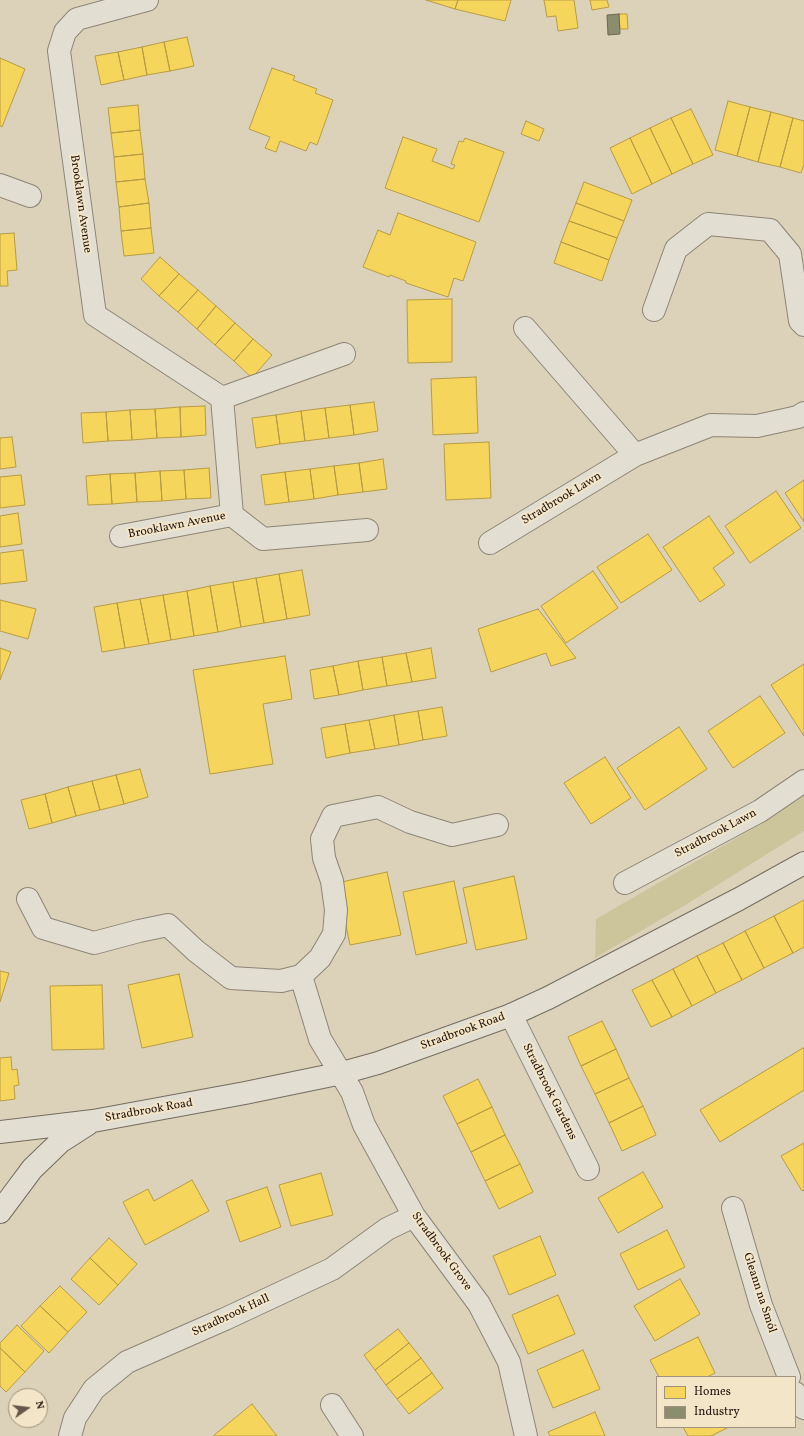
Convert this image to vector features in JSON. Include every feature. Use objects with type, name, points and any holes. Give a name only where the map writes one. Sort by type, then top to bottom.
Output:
[{"type":"street","name":"Brooklawn Avenue","points":[[147,0],[77,19],[65,32],[59,51],[94,315],[222,398],[232,515],[263,539],[367,530]]},
{"type":"street","points":[[0,185],[30,196]]},
{"type":"street","points":[[654,310],[676,249],[708,224],[770,230],[790,254],[800,321],[804,325]]},
{"type":"street","points":[[525,328],[635,455]]},
{"type":"street","points":[[222,398],[344,354]]},
{"type":"street","name":"Stradbrook Lawn","points":[[490,543],[635,455],[711,425],[756,426],[798,417],[804,413]]},
{"type":"street","name":"Brooklawn Avenue","points":[[121,536],[232,515]]},
{"type":"street","name":"Stradbrook Lawn","points":[[624,883],[760,811],[804,781]]},
{"type":"street","points":[[28,898],[43,928],[94,943],[168,925],[196,951],[231,978],[281,981],[302,976],[320,958],[334,934],[336,910],[332,881],[324,858],[322,840],[333,816],[378,807],[410,822],[452,835],[497,825]]},
{"type":"street","name":"Stradbrook Road","points":[[0,1132],[93,1121],[342,1074],[378,1063],[511,1016],[612,966],[739,900],[804,863]]},
{"type":"street","name":"Stradbrook Grove","points":[[302,976],[320,1039],[352,1092],[364,1125],[414,1216],[479,1304],[509,1362],[526,1436]]},
{"type":"street","name":"Stradbrook Gardens","points":[[511,1016],[588,1169]]},
{"type":"street","name":"Stradbrook Road","points":[[0,1212],[32,1169],[60,1142],[93,1121]]},
{"type":"street","name":"Gleann na Smól","points":[[732,1208],[761,1305],[789,1376]]},
{"type":"street","name":"Stradbrook Hall","points":[[70,1436],[75,1418],[94,1389],[127,1362],[225,1319],[332,1269],[387,1229],[414,1216]]},
{"type":"street","points":[[796,1395],[804,1408]]},
{"type":"street","points":[[332,1406],[352,1436]]},
{"type":"shaded area","points":[[804,795],[804,831],[687,904],[595,958],[596,919],[773,817]]},
{"type":"building: Homes","points":[[426,0],[458,0],[455,9]]},
{"type":"building: Homes","points":[[458,0],[511,0],[505,21],[455,9]]},
{"type":"building: Homes","points":[[544,0],[574,0],[578,28],[558,31],[556,16],[547,17]]},
{"type":"building: Homes","points":[[590,0],[607,0],[609,7],[592,10]]},
{"type":"building: Homes","points":[[619,14],[627,14],[628,29],[620,29]]},
{"type":"building: Homes","points":[[187,37],[194,66],[170,71],[164,42]]},
{"type":"building: Homes","points":[[164,42],[170,71],[147,75],[142,47]]},
{"type":"building: Homes","points":[[142,47],[147,75],[124,80],[118,52]]},
{"type":"building: Homes","points":[[118,52],[124,80],[101,85],[95,56]]},
{"type":"building: Homes","points":[[0,58],[25,69],[2,127],[0,126]]},
{"type":"building: Homes","points":[[272,68],[295,76],[293,80],[317,89],[315,93],[333,100],[317,145],[310,142],[306,151],[280,141],[276,152],[265,148],[270,137],[249,129]]},
{"type":"building: Homes","points":[[728,101],[750,107],[737,156],[715,150]]},
{"type":"building: Homes","points":[[138,105],[140,130],[111,133],[108,108]]},
{"type":"building: Homes","points":[[750,107],[771,112],[758,162],[737,156]]},
{"type":"building: Homes","points":[[691,109],[713,155],[693,164],[671,118]]},
{"type":"building: Homes","points":[[771,112],[793,118],[780,167],[758,162]]},
{"type":"building: Homes","points":[[671,118],[693,164],[672,174],[650,128]]},
{"type":"building: Homes","points":[[793,118],[804,121],[804,164],[801,173],[780,167]]},
{"type":"building: Homes","points":[[526,121],[544,129],[539,141],[521,134]]},
{"type":"building: Homes","points":[[650,128],[672,174],[652,184],[630,138]]},
{"type":"building: Homes","points":[[140,130],[143,154],[114,157],[111,133]]},
{"type":"building: Homes","points":[[403,137],[437,149],[432,161],[453,169],[455,165],[451,164],[459,141],[463,142],[465,138],[504,152],[479,222],[385,188]]},
{"type":"building: Homes","points":[[630,138],[652,184],[632,194],[610,148]]},
{"type":"building: Homes","points":[[143,154],[145,179],[116,182],[114,157]]},
{"type":"building: Homes","points":[[145,179],[149,203],[119,207],[116,182]]},
{"type":"building: Homes","points":[[584,182],[632,200],[624,221],[576,203]]},
{"type":"building: Homes","points":[[149,203],[151,228],[121,231],[119,207]]},
{"type":"building: Homes","points":[[576,203],[624,221],[617,238],[569,221]]},
{"type":"building: Homes","points":[[398,213],[476,242],[463,281],[454,278],[448,297],[406,283],[406,281],[390,275],[389,277],[363,267],[378,230],[390,235]]},
{"type":"building: Homes","points":[[569,221],[617,238],[609,260],[561,242]]},
{"type":"building: Homes","points":[[151,228],[154,253],[124,256],[121,231]]},
{"type":"building: Homes","points":[[14,233],[17,270],[7,271],[8,286],[0,286],[0,234]]},
{"type":"building: Homes","points":[[561,242],[609,260],[602,281],[554,263]]},
{"type":"building: Homes","points":[[160,257],[179,274],[159,296],[141,279]]},
{"type":"building: Homes","points":[[179,274],[198,290],[178,312],[159,296]]},
{"type":"building: Homes","points":[[198,290],[216,306],[197,329],[178,312]]},
{"type":"building: Homes","points":[[452,299],[452,362],[408,363],[407,300]]},
{"type":"building: Homes","points":[[216,306],[235,323],[215,345],[197,329]]},
{"type":"building: Homes","points":[[235,323],[253,339],[234,361],[215,345]]},
{"type":"building: Homes","points":[[253,339],[272,355],[252,378],[234,361]]},
{"type":"building: Homes","points":[[476,377],[478,433],[433,435],[431,379]]},
{"type":"building: Homes","points":[[374,402],[378,431],[354,435],[350,405]]},
{"type":"building: Homes","points":[[350,405],[354,435],[329,438],[325,408]]},
{"type":"building: Homes","points":[[205,406],[206,435],[181,437],[180,407]]},
{"type":"building: Homes","points":[[180,407],[181,437],[157,438],[155,409]]},
{"type":"building: Homes","points":[[325,408],[329,438],[305,441],[301,411]]},
{"type":"building: Homes","points":[[155,409],[157,438],[132,440],[130,410]]},
{"type":"building: Homes","points":[[130,410],[132,440],[108,441],[106,412]]},
{"type":"building: Homes","points":[[301,411],[305,441],[280,444],[276,415]]},
{"type":"building: Homes","points":[[106,412],[108,441],[83,443],[81,413]]},
{"type":"building: Homes","points":[[276,415],[280,444],[256,448],[252,418]]},
{"type":"building: Homes","points":[[12,437],[16,467],[0,469],[0,438]]},
{"type":"building: Homes","points":[[489,442],[491,498],[446,500],[444,444]]},
{"type":"building: Homes","points":[[383,459],[387,489],[363,492],[359,463]]},
{"type":"building: Homes","points":[[359,463],[363,492],[338,495],[334,466]]},
{"type":"building: Homes","points":[[334,466],[338,495],[314,499],[310,469]]},
{"type":"building: Homes","points":[[209,468],[211,498],[186,499],[184,470]]},
{"type":"building: Homes","points":[[310,469],[314,499],[289,502],[285,472]]},
{"type":"building: Homes","points":[[184,470],[186,499],[162,501],[160,471]]},
{"type":"building: Homes","points":[[160,471],[162,501],[137,502],[135,473]]},
{"type":"building: Homes","points":[[285,472],[289,502],[265,505],[261,475]]},
{"type":"building: Homes","points":[[135,473],[137,502],[112,504],[110,474]]},
{"type":"building: Homes","points":[[110,474],[112,504],[88,505],[86,476]]},
{"type":"building: Homes","points":[[21,475],[25,505],[0,508],[0,477]]},
{"type":"building: Homes","points":[[804,480],[804,522],[785,493]]},
{"type":"building: Homes","points":[[776,491],[801,528],[750,563],[725,526]]},
{"type":"building: Homes","points":[[18,513],[22,544],[0,547],[0,516]]},
{"type":"building: Homes","points":[[709,516],[734,553],[713,568],[725,585],[700,602],[663,547]]},
{"type":"building: Homes","points":[[648,534],[672,570],[621,603],[597,567]]},
{"type":"building: Homes","points":[[23,550],[27,581],[0,584],[0,553]]},
{"type":"building: Homes","points":[[302,570],[310,615],[287,619],[279,574]]},
{"type":"building: Homes","points":[[593,571],[618,608],[566,643],[541,606]]},
{"type":"building: Homes","points":[[279,574],[287,619],[264,623],[256,578]]},
{"type":"building: Homes","points":[[256,578],[264,623],[241,627],[233,582]]},
{"type":"building: Homes","points":[[233,582],[241,627],[218,632],[210,586]]},
{"type":"building: Homes","points":[[210,586],[218,632],[194,636],[187,591]]},
{"type":"building: Homes","points":[[187,591],[194,636],[171,640],[163,595]]},
{"type":"building: Homes","points":[[163,595],[171,640],[149,644],[140,599]]},
{"type":"building: Homes","points":[[140,599],[149,644],[125,648],[117,603]]},
{"type":"building: Homes","points":[[0,600],[36,609],[28,639],[0,631]]},
{"type":"building: Homes","points":[[117,603],[125,648],[102,652],[94,607]]},
{"type":"building: Homes","points":[[538,609],[576,658],[551,666],[546,653],[491,672],[478,629]]},
{"type":"building: Homes","points":[[0,648],[11,652],[0,680]]},
{"type":"building: Homes","points":[[431,648],[436,678],[412,682],[406,653]]},
{"type":"building: Homes","points":[[406,653],[412,682],[387,686],[382,657]]},
{"type":"building: Homes","points":[[285,656],[292,699],[263,704],[273,764],[210,774],[193,670]]},
{"type":"building: Homes","points":[[382,657],[387,686],[363,690],[358,661]]},
{"type":"building: Homes","points":[[358,661],[363,690],[339,695],[333,666]]},
{"type":"building: Homes","points":[[804,664],[804,736],[771,685]]},
{"type":"building: Homes","points":[[333,666],[339,695],[314,699],[310,670]]},
{"type":"building: Homes","points":[[760,696],[785,733],[733,768],[708,731]]},
{"type":"building: Homes","points":[[442,707],[447,736],[423,740],[418,711]]},
{"type":"building: Homes","points":[[418,711],[423,740],[399,745],[394,715]]},
{"type":"building: Homes","points":[[394,715],[399,745],[375,749],[369,720]]},
{"type":"building: Homes","points":[[369,720],[375,749],[350,753],[345,724]]},
{"type":"building: Homes","points":[[345,724],[350,753],[326,758],[321,728]]},
{"type":"building: Homes","points":[[679,727],[707,769],[645,810],[617,768]]},
{"type":"building: Homes","points":[[605,757],[631,798],[591,824],[564,783]]},
{"type":"building: Homes","points":[[140,769],[148,797],[124,804],[116,775]]},
{"type":"building: Homes","points":[[116,775],[124,804],[100,810],[92,781]]},
{"type":"building: Homes","points":[[92,781],[100,810],[76,816],[68,787]]},
{"type":"building: Homes","points":[[68,787],[76,816],[52,823],[45,794]]},
{"type":"building: Homes","points":[[45,794],[52,823],[29,829],[21,800]]},
{"type":"building: Homes","points":[[387,872],[401,935],[350,945],[337,883]]},
{"type":"building: Homes","points":[[514,876],[527,939],[476,950],[463,888]]},
{"type":"building: Homes","points":[[454,881],[467,943],[416,955],[403,892]]},
{"type":"building: Homes","points":[[804,900],[804,947],[793,953],[774,916]]},
{"type":"building: Homes","points":[[774,916],[793,953],[764,968],[745,931]]},
{"type":"building: Homes","points":[[745,931],[764,968],[742,980],[723,943]]},
{"type":"building: Homes","points":[[723,943],[742,980],[716,993],[697,956]]},
{"type":"building: Homes","points":[[697,956],[716,993],[692,1006],[673,969]]},
{"type":"building: Homes","points":[[673,969],[692,1006],[672,1017],[652,980]]},
{"type":"building: Homes","points":[[0,971],[9,973],[0,1002]]},
{"type":"building: Homes","points":[[179,974],[193,1037],[142,1048],[128,985]]},
{"type":"building: Homes","points":[[652,980],[672,1017],[651,1027],[632,990]]},
{"type":"building: Homes","points":[[102,985],[104,1049],[52,1050],[50,986]]},
{"type":"building: Homes","points":[[602,1021],[616,1049],[581,1066],[568,1037]]},
{"type":"building: Homes","points":[[803,1048],[804,1090],[720,1142],[700,1110]]},
{"type":"building: Homes","points":[[616,1049],[629,1078],[595,1094],[581,1066]]},
{"type":"building: Homes","points":[[11,1057],[12,1070],[17,1069],[19,1085],[14,1086],[15,1099],[0,1101],[0,1058]]},
{"type":"building: Homes","points":[[629,1078],[643,1106],[609,1123],[595,1094]]},
{"type":"building: Homes","points":[[478,1079],[492,1107],[457,1124],[443,1096]]},
{"type":"building: Homes","points":[[643,1106],[656,1135],[622,1151],[609,1123]]},
{"type":"building: Homes","points":[[492,1107],[505,1135],[471,1152],[457,1124]]},
{"type":"building: Homes","points":[[505,1135],[520,1164],[485,1181],[471,1152]]},
{"type":"building: Homes","points":[[804,1143],[804,1190],[802,1191],[781,1156]]},
{"type":"building: Homes","points":[[520,1164],[533,1192],[499,1209],[485,1181]]},
{"type":"building: Homes","points":[[643,1172],[663,1207],[618,1233],[598,1198]]},
{"type":"building: Homes","points":[[321,1173],[333,1215],[291,1226],[279,1185]]},
{"type":"building: Homes","points":[[192,1180],[209,1211],[145,1245],[123,1202],[148,1189],[154,1201]]},
{"type":"building: Homes","points":[[267,1187],[281,1227],[240,1242],[226,1201]]},
{"type":"building: Homes","points":[[667,1230],[685,1267],[638,1290],[620,1254]]},
{"type":"building: Homes","points":[[540,1236],[556,1275],[509,1295],[493,1256]]},
{"type":"building: Homes","points":[[109,1238],[137,1264],[118,1285],[90,1258]]},
{"type":"building: Homes","points":[[90,1258],[118,1285],[99,1305],[71,1279]]},
{"type":"building: Homes","points":[[680,1279],[700,1314],[655,1341],[634,1306]]},
{"type":"building: Homes","points":[[60,1286],[87,1312],[68,1332],[40,1306]]},
{"type":"building: Homes","points":[[558,1295],[575,1334],[528,1354],[512,1315]]},
{"type":"building: Homes","points":[[40,1306],[68,1332],[49,1353],[21,1326]]},
{"type":"building: Homes","points":[[17,1325],[44,1351],[25,1372],[0,1348],[0,1343]]},
{"type":"building: Homes","points":[[398,1329],[409,1343],[375,1370],[364,1355]]},
{"type":"building: Homes","points":[[698,1337],[715,1373],[709,1376],[658,1376],[650,1360]]},
{"type":"building: Homes","points":[[409,1343],[421,1358],[386,1385],[375,1370]]},
{"type":"building: Homes","points":[[0,1348],[25,1372],[10,1388],[8,1388],[6,1392],[0,1386]]},
{"type":"building: Homes","points":[[583,1350],[600,1389],[553,1408],[537,1370]]},
{"type":"building: Homes","points":[[421,1358],[432,1373],[397,1399],[386,1385]]},
{"type":"building: Homes","points":[[432,1373],[443,1388],[409,1414],[397,1399]]},
{"type":"building: Homes","points":[[252,1404],[277,1436],[213,1436]]},
{"type":"building: Homes","points":[[595,1412],[605,1436],[550,1436],[548,1432]]},
{"type":"building: Homes","points":[[684,1428],[727,1428],[711,1436],[688,1436]]},
{"type":"building: Industry","points":[[619,14],[620,34],[608,35],[607,15]]}]
